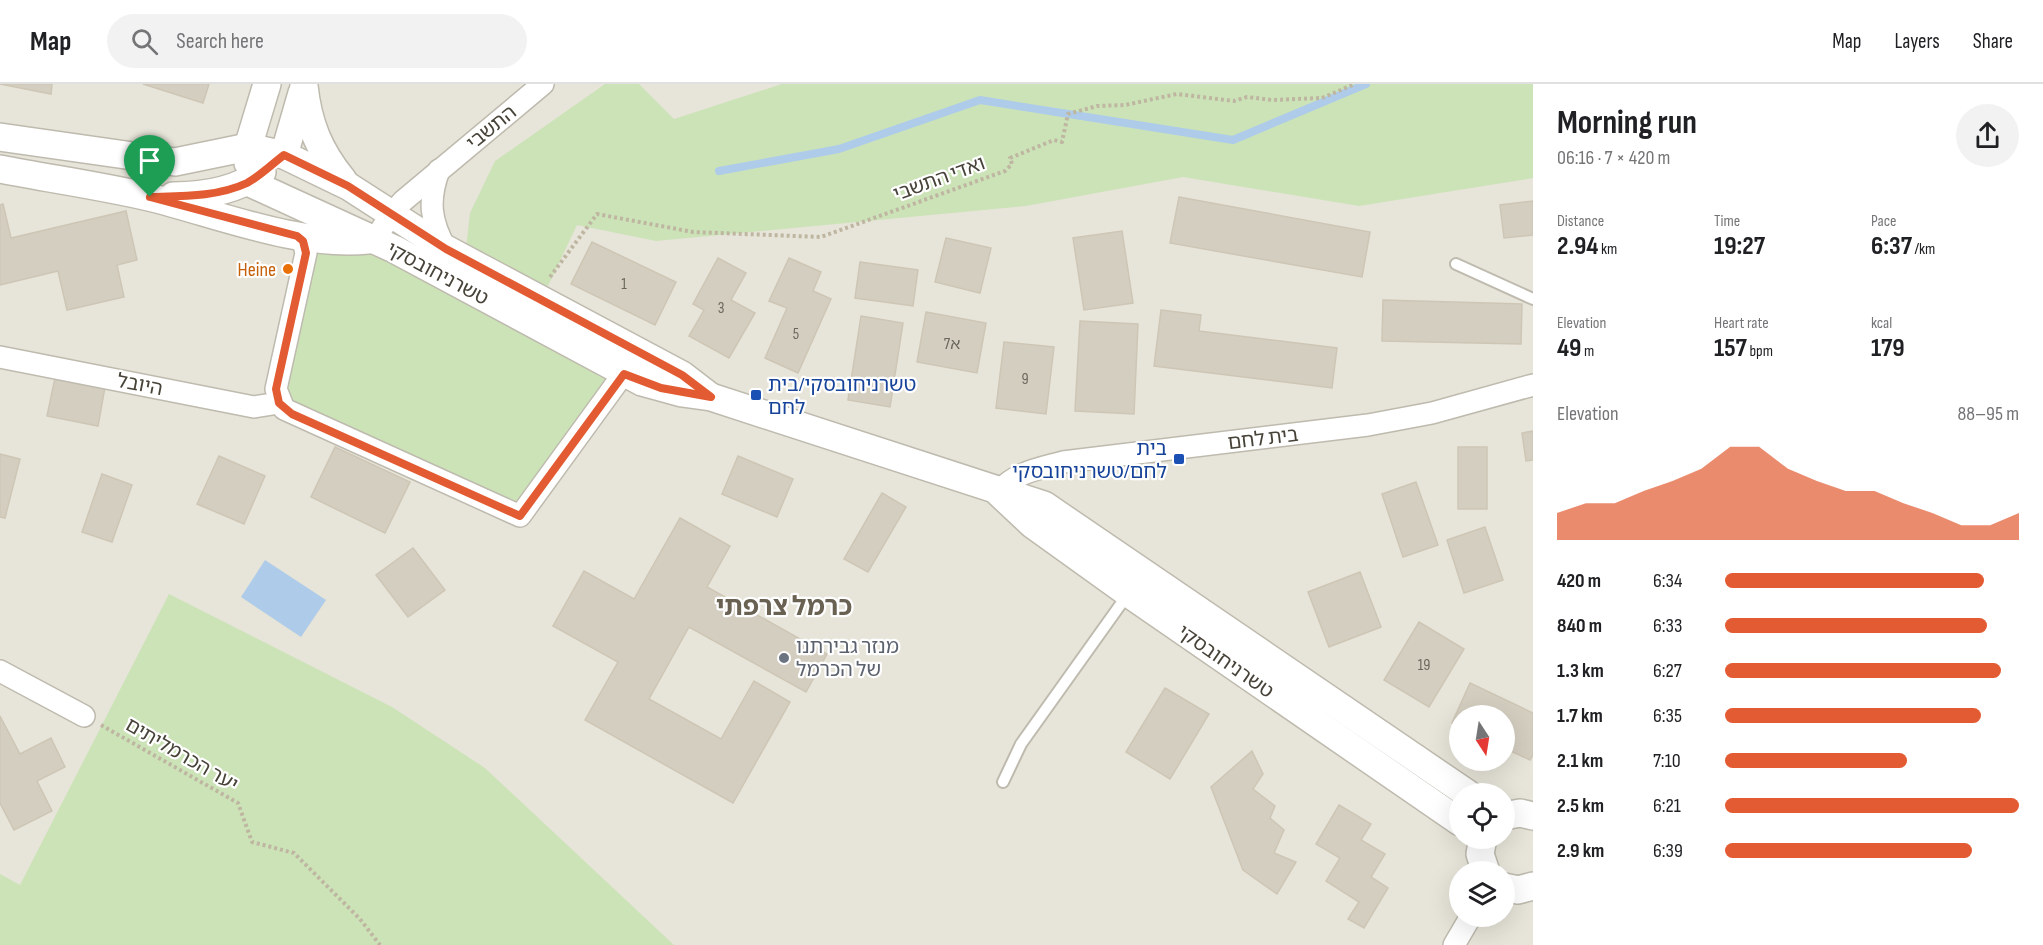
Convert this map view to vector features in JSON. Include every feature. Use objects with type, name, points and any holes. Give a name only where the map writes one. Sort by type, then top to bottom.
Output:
[{"type":"street","points":[[248,183],[248,147],[267,84]]},
{"type":"street","name":"התשבי","points":[[375,239],[392,213],[439,170],[543,84]]},
{"type":"street","points":[[0,169],[150,197],[212,193],[248,183],[284,155],[304,85]]},
{"type":"street","points":[[304,85],[310,121],[319,146],[348,186]]},
{"type":"street","points":[[0,137],[176,162],[248,147]]},
{"type":"street","name":"טשרניחובסקי","points":[[248,147],[284,155],[348,186],[446,249],[682,375],[711,397]]},
{"type":"street","points":[[439,170],[430,205],[437,234],[446,249]]},
{"type":"street","points":[[248,183],[375,239]]},
{"type":"street","name":"טשרניחובסקי","points":[[150,197],[297,236],[335,241],[375,239],[624,374],[661,388],[711,397],[998,492],[1044,505],[1452,783]]},
{"type":"street","points":[[297,236],[303,241],[306,253],[276,389],[279,403],[292,414],[520,516],[624,374],[630,360],[626,346]]},
{"type":"street","name":"היובל","points":[[0,357],[254,406],[279,403]]},
{"type":"street","name":"בית לחם","points":[[998,492],[1018,474],[1063,462],[1368,425],[1432,413],[1533,385]]},
{"type":"street","name":"טשרניחובסקי","points":[[998,492],[1032,524],[1128,593],[1449,814]]},
{"type":"street","points":[[0,671],[84,716]]},
{"type":"street","points":[[1454,945],[1465,927]]},
{"type":"lane","points":[[1456,264],[1533,299]]},
{"type":"lane","points":[[1003,782],[1021,744],[1128,593]]},
{"type":"path","name":"ואדי התשבי","points":[[535,296],[597,214],[693,232],[821,237],[1005,171],[1012,164],[1010,158],[1054,140],[1062,142],[1068,114],[1097,106],[1125,105],[1177,94],[1234,101],[1247,97],[1272,100],[1322,98],[1355,84]]},
{"type":"path","name":"יער הכרמליתים","points":[[84,716],[238,803],[252,842],[294,853],[360,919],[380,945]]},
{"type":"shaded area","points":[[0,84],[1533,84],[1533,945],[0,945]]},
{"type":"green space","points":[[605,84],[639,84],[674,119],[782,84],[1533,84],[1533,178],[1359,206],[1183,177],[1026,206],[656,241],[577,225],[548,286],[495,267],[466,248],[470,213],[495,161]]},
{"type":"green space","points":[[318,249],[383,254],[608,381],[517,502],[293,407],[284,384]]},
{"type":"green space","points":[[169,594],[392,707],[485,768],[674,945],[0,945],[0,874],[20,885]]},
{"type":"water","points":[[265,560],[326,600],[301,637],[241,597]]},
{"type":"building","points":[[0,84],[52,84],[51,94]]},
{"type":"building","points":[[143,84],[209,84],[203,103]]},
{"type":"building","points":[[1179,197],[1370,232],[1362,277],[1170,243]]},
{"type":"building","points":[[1533,201],[1533,235],[1504,238],[1500,205]]},
{"type":"building","points":[[3,204],[11,238],[126,211],[137,260],[117,265],[124,297],[67,310],[58,271],[0,285],[0,205]]},
{"type":"building","points":[[1122,231],[1133,303],[1084,310],[1073,238]]},
{"type":"building","points":[[946,238],[991,248],[980,293],[935,282]]},
{"type":"building","points":[[592,242],[676,282],[655,325],[571,284]]},
{"type":"building","points":[[718,258],[746,273],[731,300],[755,313],[729,358],[689,336],[704,310],[693,304]]},
{"type":"building","points":[[789,258],[821,272],[813,291],[831,299],[798,373],[765,358],[787,308],[769,301]]},
{"type":"building","points":[[860,262],[918,270],[913,306],[855,298]]},
{"type":"building","points":[[1383,300],[1522,304],[1521,344],[1382,341]]},
{"type":"building","points":[[1161,310],[1201,315],[1199,331],[1337,348],[1332,388],[1154,366]]},
{"type":"building","points":[[926,312],[986,323],[977,373],[917,362]]},
{"type":"building","points":[[861,316],[903,323],[890,407],[848,400]]},
{"type":"building","points":[[1080,321],[1138,324],[1134,414],[1075,411]]},
{"type":"building","points":[[1004,342],[1054,347],[1046,414],[996,408]]},
{"type":"building","points":[[55,378],[105,387],[98,426],[47,416]]},
{"type":"building","points":[[1533,431],[1533,460],[1526,461],[1522,433]]},
{"type":"building","points":[[335,447],[410,482],[385,533],[311,497]]},
{"type":"building","points":[[1458,447],[1487,447],[1487,509],[1458,509]]},
{"type":"building","points":[[0,454],[20,459],[5,518],[0,517]]},
{"type":"building","points":[[219,456],[265,476],[244,524],[197,504]]},
{"type":"building","points":[[738,456],[793,479],[777,517],[722,494]]},
{"type":"building","points":[[102,474],[132,485],[112,542],[82,532]]},
{"type":"building","points":[[1416,482],[1438,545],[1403,557],[1382,494]]},
{"type":"building","points":[[882,493],[906,507],[868,572],[844,559]]},
{"type":"building","name":"מנזר גבירתנו של הכרמל","points":[[680,518],[730,546],[707,587],[827,654],[806,692],[689,627],[649,699],[721,739],[754,681],[790,702],[733,803],[585,720],[618,662],[553,626],[584,571],[634,599]]},
{"type":"building","points":[[1485,527],[1503,580],[1464,593],[1447,540]]},
{"type":"building","points":[[413,548],[445,590],[408,617],[376,575]]},
{"type":"building","points":[[1360,572],[1381,627],[1329,647],[1308,592]]},
{"type":"building","points":[[1419,622],[1464,649],[1429,707],[1384,680]]},
{"type":"building","points":[[1470,683],[1533,713],[1533,755],[1530,760],[1515,753],[1515,705],[1460,705]]},
{"type":"building","points":[[1165,688],[1209,714],[1170,779],[1126,752]]},
{"type":"building","points":[[0,716],[20,754],[51,738],[65,767],[37,781],[52,811],[14,830],[0,803]]},
{"type":"building","points":[[1252,751],[1263,774],[1253,789],[1275,806],[1270,818],[1284,830],[1274,853],[1296,862],[1277,894],[1243,870],[1211,787]]},
{"type":"building","points":[[1339,805],[1371,824],[1361,840],[1385,854],[1371,877],[1388,888],[1364,928],[1348,919],[1359,902],[1326,881],[1340,858],[1316,844]]},
{"type":"waterway","points":[[719,171],[839,149],[980,100],[1233,140],[1366,84]]},
{"type":"place","name":"Heine","points":[[288,269]]},
{"type":"place","name":"טשרניחובסקי/בית לחם","points":[[756,395]]},
{"type":"place","name":"בית לחם/טשרניחובסקי","points":[[1179,459]]},
{"type":"place","name":"מנזר גבירתנו של הכרמל","points":[[784,658]]},
{"type":"district","name":"כרמל צרפתי","points":[[784,606]]},
{"type":"route","points":[[284,155],[348,186],[446,249],[682,375],[711,397],[661,388],[624,374],[520,516],[284,409],[279,403],[276,389],[306,253],[303,241],[297,236],[150,197],[190,196],[230,189],[248,183],[284,155]]}]
